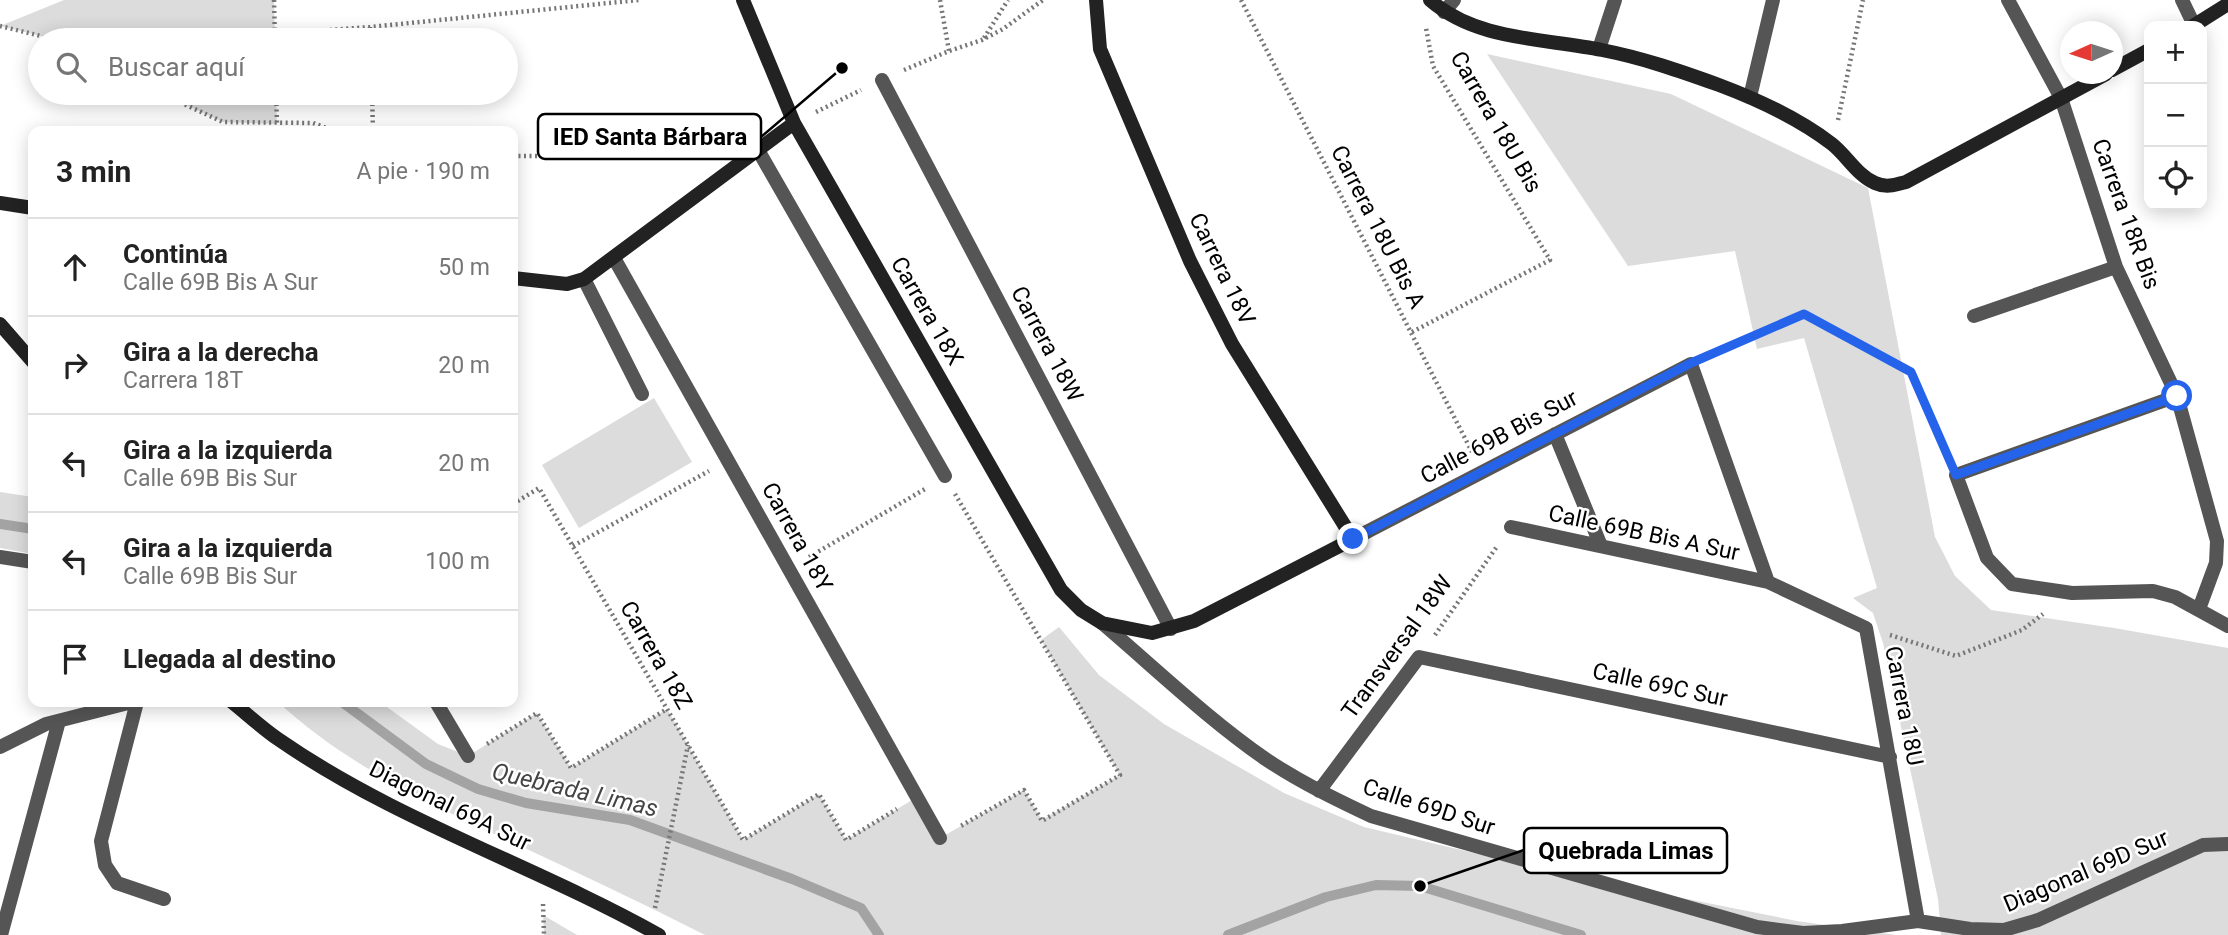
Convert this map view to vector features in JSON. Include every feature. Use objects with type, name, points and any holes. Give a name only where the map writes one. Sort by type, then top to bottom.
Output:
[{"type":"street","name":"Carrera 18X","points":[[743,0],[794,123],[1040,557],[1061,590],[1081,610],[1102,623]]},
{"type":"street","name":"Carrera 18V","points":[[1096,0],[1100,49],[1190,261],[1232,344],[1353,539]]},
{"type":"street","points":[[1430,0],[1444,12],[1497,33],[1599,49],[1660,63],[1750,97],[1793,118],[1833,145],[1862,175],[1885,186],[1906,183],[2087,84]]},
{"type":"street","points":[[1444,12],[1454,0]]},
{"type":"street","points":[[1599,49],[1615,0]]},
{"type":"street","points":[[1750,97],[1773,0]]},
{"type":"street","name":"Carrera 18R Bis","points":[[2008,0],[2060,98],[2116,267],[2177,396],[2217,541],[2216,563],[2199,609]]},
{"type":"street","points":[[2182,0],[2191,21]]},
{"type":"street","points":[[2201,21],[2228,4]]},
{"type":"street","points":[[2123,64],[2144,53]]},
{"type":"street","name":"Carrera 18W","points":[[882,80],[1171,629]]},
{"type":"street","points":[[518,279],[567,284],[584,279],[794,123]]},
{"type":"street","points":[[753,153],[945,477]]},
{"type":"street","points":[[0,203],[28,207]]},
{"type":"street","name":"Carrera 18Y","points":[[614,258],[940,838]]},
{"type":"street","points":[[1974,316],[2116,267]]},
{"type":"street","points":[[584,279],[642,394]]},
{"type":"street","points":[[0,324],[28,356]]},
{"type":"street","points":[[1691,363],[1768,582]]},
{"type":"street","name":"Calle 69B Bis Sur","points":[[1102,623],[1152,633],[1194,621],[1691,363]]},
{"type":"street","points":[[2177,396],[1956,475],[1987,558],[2012,584],[2072,593],[2153,591],[2175,597],[2228,626]]},
{"type":"street","points":[[1555,434],[1601,547]]},
{"type":"street","name":"Calle 69B Bis A Sur","points":[[1511,527],[1768,582]]},
{"type":"street","points":[[0,557],[28,561]]},
{"type":"street","name":"Carrera 18U","points":[[1768,582],[1866,628],[1918,921]]},
{"type":"street","name":"Calle 69D Sur","points":[[1102,623],[1217,722],[1268,760],[1318,791],[1371,816],[1757,927],[1803,933],[1918,921]]},
{"type":"street","name":"Calle 69C Sur","points":[[1419,657],[1891,757]]},
{"type":"street","name":"Transversal 18W","points":[[1318,791],[1419,657]]},
{"type":"street","points":[[0,747],[46,724],[115,707]]},
{"type":"street","points":[[134,707],[101,841],[105,865],[117,883],[164,899]]},
{"type":"street","name":"Diagonal 69A Sur","points":[[238,707],[275,738],[375,798],[597,901],[655,933]]},
{"type":"street","points":[[439,707],[468,756]]},
{"type":"street","points":[[1,935],[60,721]]},
{"type":"street","name":"Diagonal 69D Sur","points":[[1918,921],[1970,929],[2004,930],[2038,920],[2203,845],[2228,844]]},
{"type":"path","points":[[274,0],[275,28]]},
{"type":"path","points":[[360,28],[639,0]]},
{"type":"path","points":[[940,0],[949,51]]},
{"type":"path","points":[[982,40],[1008,0]]},
{"type":"path","points":[[794,123],[882,80],[982,40],[1003,29],[1043,0]]},
{"type":"path","name":"Carrera 18U Bis A","points":[[1241,0],[1482,472]]},
{"type":"path","points":[[1833,145],[1863,0]]},
{"type":"path","points":[[0,26],[28,33]]},
{"type":"path","name":"Carrera 18U Bis","points":[[1412,332],[1550,260],[1433,66],[1426,27]]},
{"type":"path","points":[[186,105],[223,122],[313,123],[321,126]]},
{"type":"path","points":[[276,105],[276,124]]},
{"type":"path","points":[[372,105],[373,126]]},
{"type":"path","points":[[518,156],[753,153]]},
{"type":"path","points":[[1691,363],[1804,314],[1911,372],[1956,475]]},
{"type":"path","points":[[573,546],[728,461]]},
{"type":"path","points":[[789,569],[945,477],[1120,775],[1042,821],[1024,790],[940,838]]},
{"type":"path","name":"Carrera 18Z","points":[[518,500],[539,488],[743,840],[818,794],[846,840],[917,797]]},
{"type":"path","name":"Transversal 18W","points":[[1419,657],[1511,527]]},
{"type":"path","points":[[1866,628],[1956,656],[2021,630],[2072,593]]},
{"type":"path","points":[[468,756],[537,713],[571,768],[667,709]]},
{"type":"path","points":[[655,933],[666,856],[688,744]]},
{"type":"shaded area","points":[[64,0],[274,0],[275,28],[28,28],[28,33],[0,26]]},
{"type":"shaded area","points":[[1487,54],[1671,94],[1868,188],[1935,537],[1955,576],[1991,610],[2228,648],[2228,935],[1941,935],[1938,899],[1883,643],[1873,613],[1853,598],[1877,588],[1804,338],[1757,349],[1735,251],[1628,266]]},
{"type":"shaded area","points":[[186,105],[276,105],[277,124],[223,122]]},
{"type":"shaded area","points":[[654,398],[692,462],[579,528],[542,465]]},
{"type":"shaded area","points":[[0,492],[28,496],[28,553],[0,548]]},
{"type":"shaded area","points":[[1059,627],[1099,675],[1164,724],[1284,793],[1364,827],[1572,876],[1797,921],[1896,935],[705,935],[390,782],[332,745],[284,707],[387,707],[438,744],[468,756],[537,713],[571,768],[667,709],[743,840],[819,794],[846,840],[917,797],[940,838],[1024,790],[1042,820],[1120,775],[1041,640]]},
{"type":"shaded area","points":[[543,915],[577,935],[544,935]]},
{"type":"waterway","name":"Quebrada Limas","points":[[0,524],[28,528]]},
{"type":"waterway","name":"Quebrada Limas","points":[[349,707],[426,764],[478,789],[526,803],[630,820],[792,879],[861,908],[879,935]]},
{"type":"waterway","name":"Quebrada Limas","points":[[1228,935],[1326,897],[1376,885],[1420,886],[1581,935]]},
{"type":"place","name":"IED Santa Bárbara","points":[[842,68]]},
{"type":"place","name":"Quebrada Limas","points":[[1420,886]]},
{"type":"route","points":[[1353,539],[1691,363],[1804,314],[1911,372],[1956,475],[2177,396]]}]
